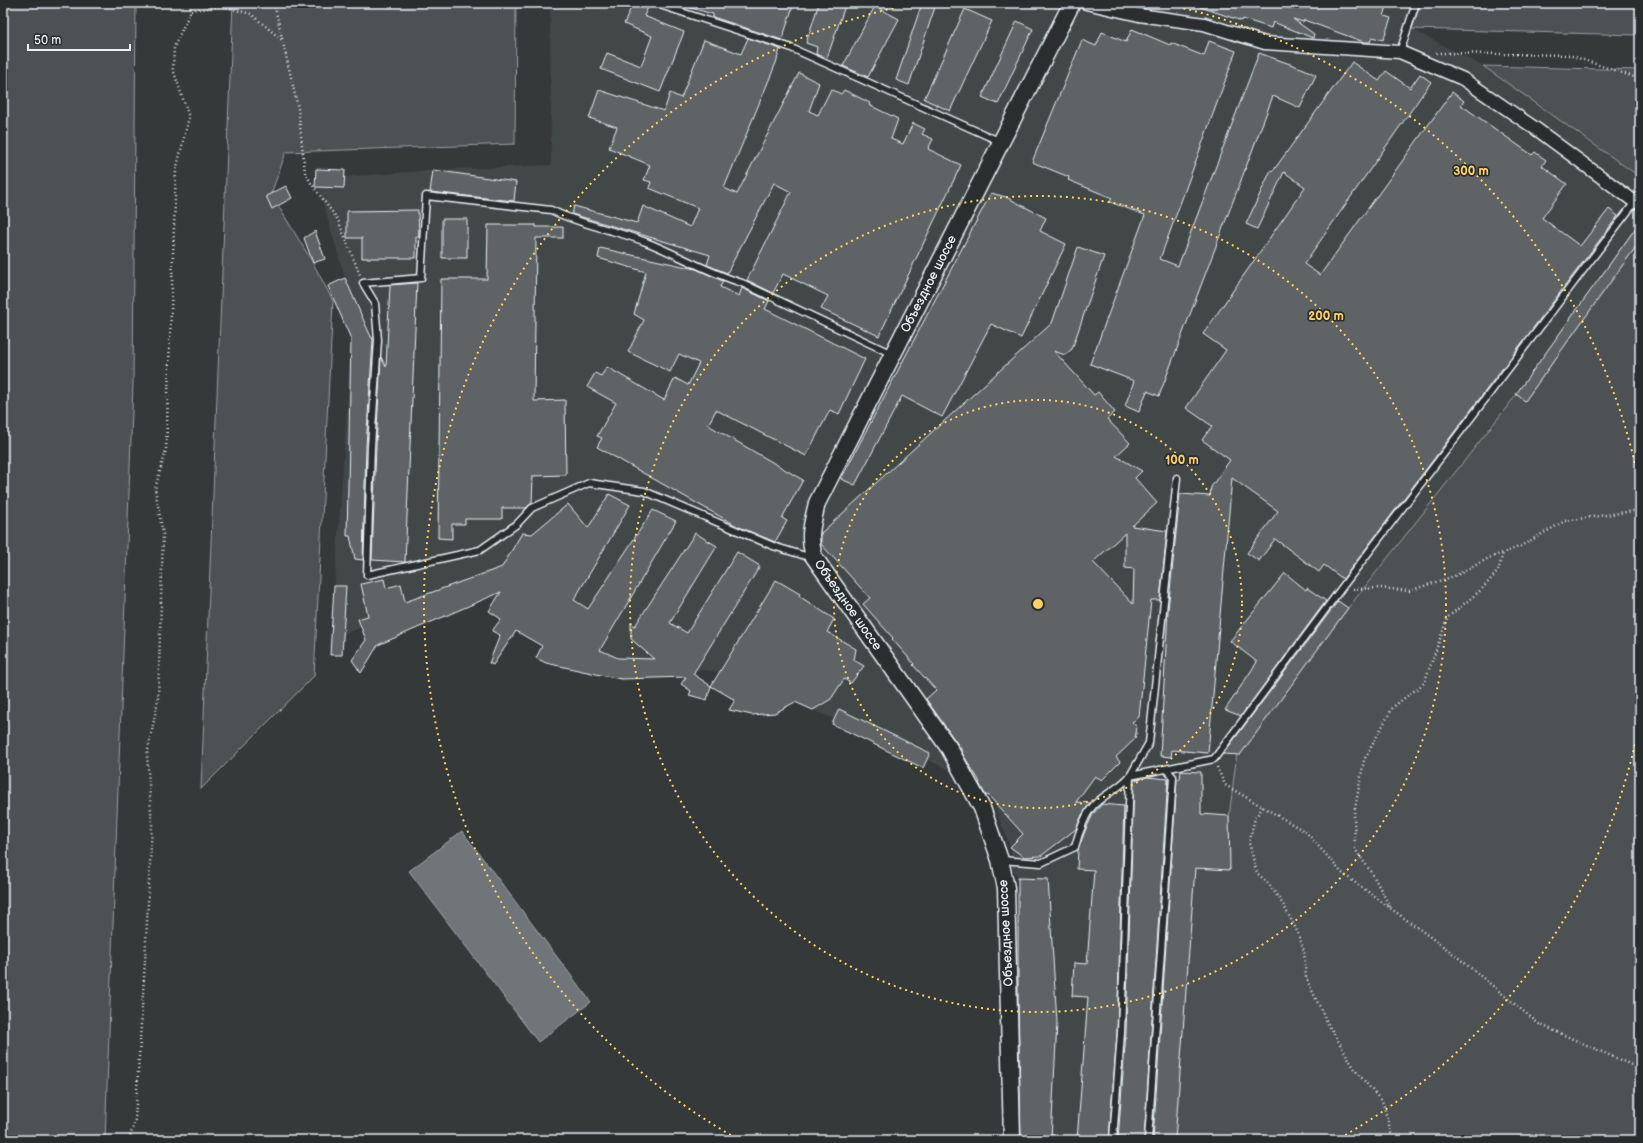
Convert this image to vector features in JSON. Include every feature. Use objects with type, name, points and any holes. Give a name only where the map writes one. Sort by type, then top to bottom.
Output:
[{"type":"street","name":"Объездное шоссе","points":[[1012,1140],[1006,888],[1000,860],[982,808],[949,748],[815,559],[810,542],[811,527],[817,503],[1072,3]]},
{"type":"street","points":[[1086,3],[1139,15],[1204,24],[1265,43],[1400,52],[1463,79],[1539,131],[1635,202]]},
{"type":"lane","points":[[1400,52],[1416,3]]},
{"type":"lane","points":[[663,6],[790,47],[1001,142]]},
{"type":"lane","points":[[815,559],[773,546],[644,491],[589,483],[532,508],[517,524],[480,550],[367,575],[371,446],[378,340],[375,303],[363,283],[421,278],[426,196],[551,210],[564,216],[645,242],[698,264],[722,277],[742,283],[893,354]]},
{"type":"lane","points":[[1130,776],[1214,759],[1340,590],[1635,202]]},
{"type":"lane","points":[[1000,860],[1041,863],[1075,847],[1080,828],[1094,803],[1124,784],[1149,743],[1176,478]]},
{"type":"lane","points":[[1148,1140],[1173,777],[1166,769]]},
{"type":"lane","points":[[1113,1140],[1121,1033],[1130,776]]},
{"type":"path","points":[[129,1140],[135,1120],[152,825],[147,755],[158,700],[163,534],[154,489],[166,450],[176,171],[188,117],[173,69],[174,47],[191,10],[190,3]]},
{"type":"path","points":[[274,3],[298,108],[305,172],[311,183],[338,220],[363,283]]},
{"type":"path","points":[[191,10],[222,6],[251,14],[283,41]]},
{"type":"path","points":[[1430,53],[1568,55],[1640,79]]},
{"type":"path","points":[[1340,590],[1381,588],[1409,590],[1457,575],[1489,558],[1519,547],[1566,521],[1640,510]]},
{"type":"path","points":[[1392,909],[1373,875],[1355,849],[1354,814],[1364,760],[1393,708],[1424,683],[1448,617],[1480,590],[1498,571],[1503,553]]},
{"type":"path","points":[[1214,759],[1226,785],[1306,832],[1342,873],[1455,955],[1539,1024],[1634,1066],[1640,1067]]},
{"type":"path","points":[[1263,807],[1255,818],[1249,843],[1257,873],[1269,884],[1284,906],[1297,931],[1304,952],[1306,978],[1327,1022],[1356,1071],[1383,1103],[1393,1140]]},
{"type":"shaded area","points":[[3,3],[136,3],[133,384],[105,1140],[3,1140]]},
{"type":"shaded area","points":[[233,3],[516,3],[515,144],[286,152],[271,194],[313,263],[333,301],[314,676],[201,789]]},
{"type":"shaded area","points":[[550,3],[1421,3],[1412,29],[1483,66],[1640,177],[1640,222],[1521,389],[1348,608],[1237,752],[1227,834],[1173,1140],[1030,1140],[1026,890],[1013,870],[1010,847],[987,786],[726,672],[581,660],[480,591],[362,627],[331,639],[353,320],[345,278],[316,179],[433,170],[551,165]]},
{"type":"shaded area","points":[[1421,3],[1640,3],[1640,35],[1412,29]]},
{"type":"shaded area","points":[[1483,66],[1640,70],[1640,177]]},
{"type":"shaded area","points":[[1640,222],[1640,1140],[1173,1140],[1188,876],[1227,834],[1237,752],[1348,608],[1521,389]]},
{"type":"shaded area","points":[[462,831],[591,1002],[538,1042],[409,871]]},
{"type":"building","points":[[633,3],[650,3],[644,16],[684,32],[660,92],[601,69],[607,53],[641,66],[652,36],[624,24]]},
{"type":"building","points":[[684,3],[794,3],[782,40],[713,17],[713,14],[684,6]]},
{"type":"building","points":[[819,3],[846,3],[827,58],[816,54],[817,47],[806,43]]},
{"type":"building","points":[[922,3],[935,7],[909,85],[896,80]]},
{"type":"building","points":[[1194,3],[1388,3],[1384,16],[1391,18],[1383,40],[1372,37],[1370,42],[1364,42],[1304,20],[1303,22],[1293,19],[1314,34],[1313,38],[1273,22],[1271,28],[1243,19],[1242,21],[1194,5]]},
{"type":"building","points":[[875,6],[899,19],[868,77],[843,66]]},
{"type":"building","points":[[965,9],[992,21],[950,111],[924,99]]},
{"type":"building","points":[[1017,21],[1033,29],[998,104],[982,97]]},
{"type":"building","points":[[1132,29],[1170,45],[1171,43],[1204,56],[1209,41],[1236,51],[1160,259],[1178,266],[1259,53],[1304,69],[1316,75],[1300,108],[1273,96],[1159,396],[1147,391],[1139,412],[1125,406],[1134,381],[1090,364],[1145,215],[1110,202],[1112,198],[1068,180],[1069,177],[1032,162],[1082,40],[1096,46],[1102,32],[1126,42]]},
{"type":"building","points":[[748,38],[780,49],[776,63],[724,188],[737,194],[799,73],[819,83],[809,111],[818,115],[831,89],[841,94],[844,90],[870,103],[869,105],[898,119],[891,139],[903,144],[913,123],[925,129],[922,134],[933,139],[928,149],[961,165],[879,336],[821,309],[828,296],[783,274],[773,293],[747,280],[791,192],[774,183],[727,273],[707,265],[710,255],[572,214],[574,206],[637,223],[643,206],[690,227],[698,208],[649,188],[651,182],[644,180],[650,165],[609,148],[617,127],[589,118],[599,90],[664,111],[670,93],[681,98],[704,40],[741,54]]},
{"type":"building","points":[[1352,62],[1379,81],[1386,71],[1410,88],[1420,74],[1431,82],[1304,264],[1320,275],[1452,92],[1464,101],[1461,105],[1532,155],[1535,152],[1546,160],[1542,166],[1567,184],[1542,218],[1580,246],[1609,209],[1618,216],[1343,579],[1324,565],[1319,572],[1275,539],[1259,561],[1247,553],[1278,511],[1232,478],[1208,753],[1172,750],[1171,757],[1160,756],[1168,610],[1180,494],[1210,496],[1211,487],[1230,460],[1202,440],[1212,426],[1186,408],[1226,350],[1203,334],[1305,187],[1284,172],[1257,229],[1246,224],[1271,170],[1273,171]]},
{"type":"building","points":[[316,169],[345,170],[344,188],[315,187]]},
{"type":"building","points":[[433,170],[516,182],[514,201],[430,192]]},
{"type":"building","points":[[286,186],[292,198],[272,209],[266,196]]},
{"type":"building","points":[[991,193],[1006,197],[1046,218],[1040,231],[1066,244],[1021,338],[991,324],[942,417],[902,396],[855,485],[841,479]]},
{"type":"building","points":[[418,210],[419,237],[416,237],[416,258],[362,258],[362,238],[347,238],[347,211]]},
{"type":"building","points":[[442,219],[467,219],[467,258],[442,258]]},
{"type":"building","points":[[1640,222],[1640,241],[1525,401],[1516,394]]},
{"type":"building","points":[[488,225],[536,225],[536,227],[563,227],[563,238],[536,238],[534,401],[565,400],[566,475],[533,476],[532,503],[526,508],[502,508],[502,519],[465,519],[465,524],[452,524],[452,539],[438,538],[441,279],[487,279]]},
{"type":"building","points":[[315,231],[325,259],[313,263],[304,238]]},
{"type":"building","points":[[1078,247],[1104,256],[1072,349],[1065,355],[1054,351],[1094,395],[1098,392],[1115,412],[1107,419],[1130,443],[1116,456],[1142,471],[1135,478],[1157,503],[1132,526],[1167,531],[1160,600],[1151,600],[1139,717],[1132,722],[1137,727],[1135,739],[1116,757],[1120,762],[1102,780],[1095,776],[1076,802],[1090,803],[1082,815],[1076,829],[1041,856],[1024,857],[1010,847],[1023,834],[988,795],[986,796],[979,783],[980,782],[962,753],[963,752],[926,699],[936,690],[913,665],[914,664],[892,639],[893,638],[863,604],[870,598],[821,544],[821,533],[1052,323]],"holes":[[[1125,533],[1125,568],[1134,569],[1133,604],[1093,562]]]},
{"type":"building","points":[[600,248],[696,269],[723,281],[720,287],[739,296],[742,288],[769,301],[765,309],[865,359],[839,414],[830,410],[806,456],[716,410],[708,425],[803,480],[782,518],[787,521],[775,542],[737,526],[597,447],[602,438],[597,436],[616,403],[587,387],[595,373],[601,376],[607,367],[664,400],[675,378],[688,385],[699,363],[679,354],[670,372],[628,352],[644,320],[634,314],[646,272],[598,258]]},
{"type":"building","points":[[345,278],[373,340],[366,446],[363,560],[355,559],[350,536],[347,536],[351,339],[328,286]]},
{"type":"building","points":[[417,283],[405,562],[372,560],[381,357],[386,367],[390,285]]},
{"type":"building","points":[[609,494],[630,505],[574,600],[588,609],[653,510],[676,521],[600,650],[618,658],[654,659],[631,639],[631,623],[635,626],[695,533],[717,546],[670,623],[687,633],[737,552],[760,566],[693,674],[711,686],[707,700],[689,695],[691,691],[681,684],[686,677],[622,679],[546,663],[536,658],[542,646],[516,631],[493,665],[489,663],[500,635],[492,631],[501,619],[489,611],[501,592],[378,645],[361,673],[352,660],[366,640],[358,619],[368,616],[361,584],[384,579],[386,588],[401,584],[405,602],[502,567],[522,533],[532,534],[568,504],[588,528]]},
{"type":"building","points":[[1285,573],[1306,590],[1307,588],[1326,601],[1241,716],[1225,710],[1257,662],[1230,641]]},
{"type":"building","points":[[776,580],[800,594],[799,596],[834,619],[827,632],[856,649],[854,660],[864,666],[851,683],[844,679],[831,699],[813,710],[795,702],[775,713],[752,715],[729,710],[735,700],[711,686]]},
{"type":"building","points":[[334,586],[346,586],[342,655],[330,655]]},
{"type":"building","points":[[1338,601],[1348,608],[1240,755],[1223,754]]},
{"type":"building","points":[[839,709],[930,753],[923,768],[832,724]]},
{"type":"building","points":[[1181,771],[1201,772],[1201,814],[1229,816],[1230,870],[1195,868],[1175,1140],[1153,1140],[1177,779],[1180,779]]},
{"type":"building","points":[[1147,777],[1168,779],[1144,1140],[1118,1140],[1126,1033],[1134,780]]},
{"type":"building","points":[[1102,804],[1124,806],[1117,1033],[1109,1140],[1077,1140],[1088,997],[1072,996],[1074,963],[1087,964],[1094,870],[1077,869],[1078,850],[1093,814]]},
{"type":"building","points":[[1018,878],[1048,879],[1057,1022],[1051,1140],[1021,1140],[1018,1000]]}]
